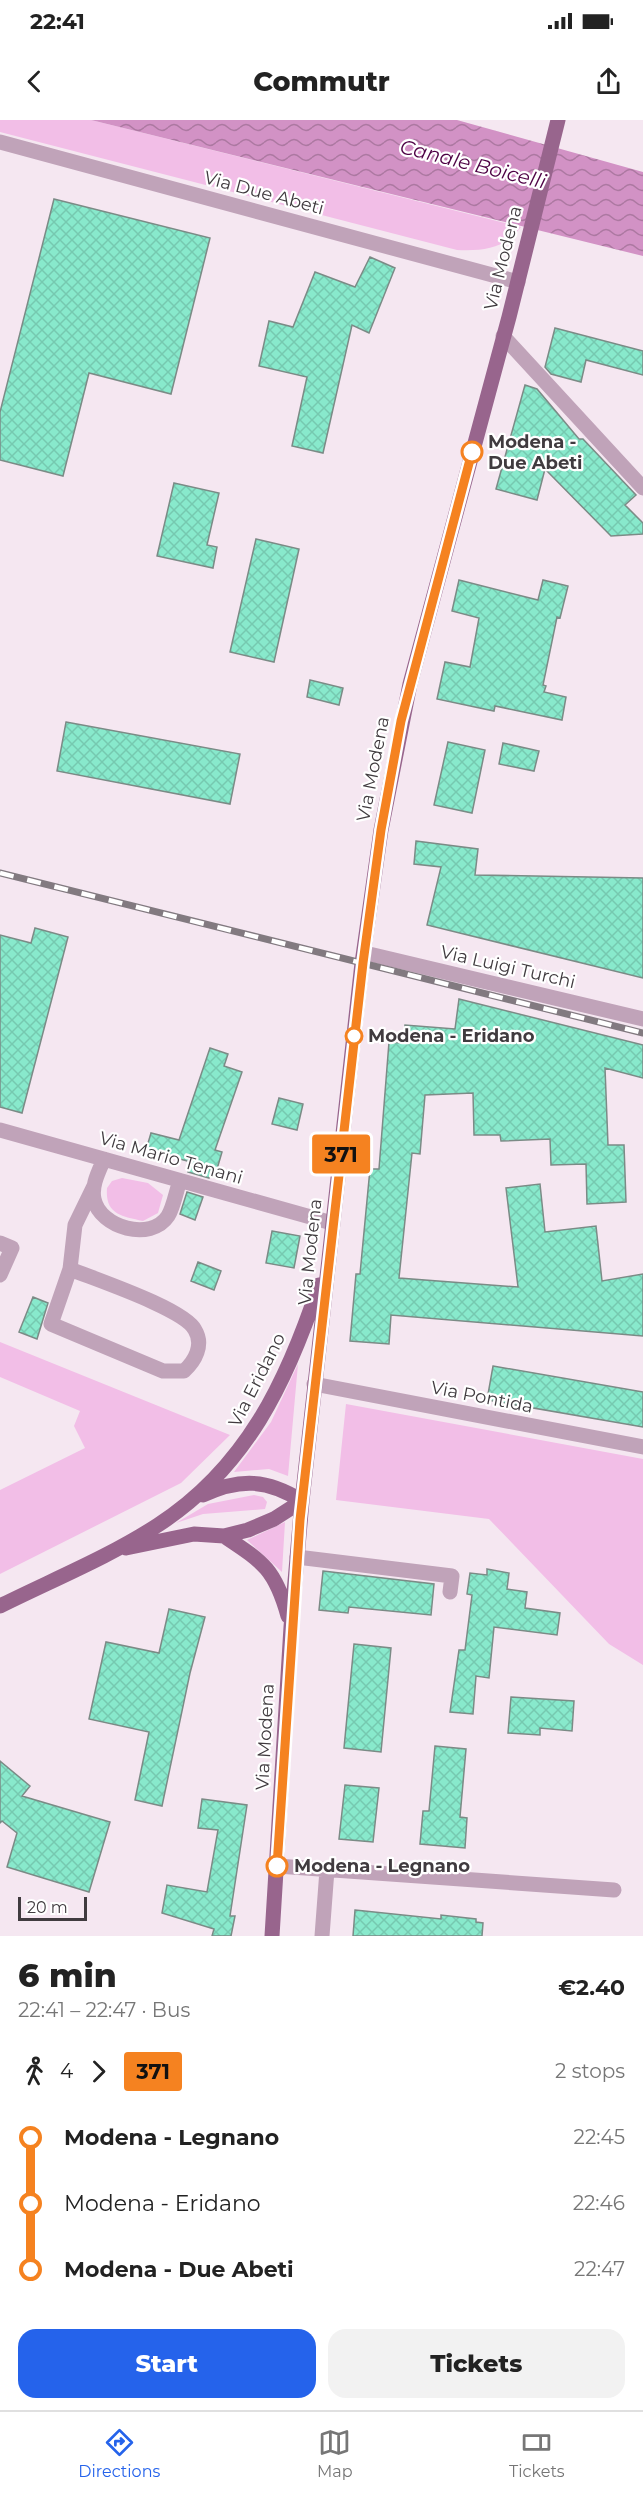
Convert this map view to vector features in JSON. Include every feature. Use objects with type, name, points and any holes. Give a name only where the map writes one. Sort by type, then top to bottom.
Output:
[{"type":"main road","name":"Via Modena","points":[[272,1936],[291,1627],[302,1501],[332,1223],[381,830],[410,684],[518,282],[557,126]]},
{"type":"main road","name":"Via Eridano","points":[[0,1606],[158,1525],[189,1502],[222,1471],[251,1437],[279,1387],[306,1326],[328,1257]]},
{"type":"main road","name":"Via Eridano","points":[[111,1551],[194,1534],[224,1536],[248,1530],[274,1519],[302,1501],[287,1491],[252,1482],[226,1484],[189,1502]]},
{"type":"main road","name":"Via Eridano","points":[[224,1536],[258,1558],[279,1585],[291,1627]]},
{"type":"street","name":"Via Due Abeti","points":[[0,141],[518,282]]},
{"type":"street","name":"Via Modena","points":[[503,336],[643,488]]},
{"type":"street","name":"Via Luigi Turchi","points":[[365,953],[643,1019]]},
{"type":"street","name":"Via Mario Tenani","points":[[0,1130],[332,1223]]},
{"type":"street","points":[[70,1269],[177,1313],[195,1329],[198,1341],[197,1354],[192,1364],[184,1371],[163,1371],[51,1324],[70,1269],[75,1225],[104,1159]]},
{"type":"street","points":[[94,1185],[93,1198],[103,1217],[116,1224],[142,1230],[152,1229],[168,1215],[180,1180]]},
{"type":"street","points":[[0,1243],[12,1248],[0,1275]]},
{"type":"street","name":"Via Pontida","points":[[314,1384],[643,1447]]},
{"type":"street","points":[[297,1557],[452,1576],[450,1592]]},
{"type":"street","points":[[277,1866],[614,1890]]},
{"type":"street","points":[[322,1936],[327,1870]]},
{"type":"shaded area","points":[[0,120],[91,120],[521,227],[508,240],[493,247],[457,250],[0,132]]},
{"type":"shaded area","points":[[122,1178],[148,1183],[163,1195],[158,1213],[143,1221],[121,1215],[112,1209],[107,1197],[107,1188],[112,1181]]},
{"type":"shaded area","points":[[0,1342],[230,1435],[181,1483],[0,1574],[0,1490],[85,1448],[74,1426],[80,1411],[0,1377]]},
{"type":"shaded area","points":[[298,1364],[288,1476],[269,1469],[234,1472],[271,1422]]},
{"type":"shaded area","points":[[346,1404],[643,1459],[643,1665],[609,1644],[489,1519],[336,1500]]},
{"type":"shaded area","points":[[254,1495],[263,1497],[267,1502],[265,1509],[203,1514],[176,1523],[208,1504]]},
{"type":"shaded area","points":[[285,1522],[282,1572],[247,1540]]},
{"type":"water","name":"Canale Boicelli","points":[[91,120],[457,120],[643,172],[643,256]]},
{"type":"building","points":[[54,199],[210,238],[171,394],[89,373],[63,476],[0,460],[0,412]]},
{"type":"building","points":[[370,257],[395,268],[369,333],[352,325],[323,453],[292,446],[307,377],[259,366],[269,321],[293,327],[315,272],[355,287]]},
{"type":"building","points":[[555,328],[643,351],[643,375],[586,360],[581,382],[551,374],[545,367]]},
{"type":"building","points":[[525,385],[537,389],[579,439],[583,439],[636,495],[625,505],[643,523],[643,534],[611,536],[545,469],[537,500],[496,489]]},
{"type":"building","points":[[174,483],[219,493],[207,545],[217,547],[213,568],[157,556]]},
{"type":"building","points":[[256,539],[299,549],[274,662],[230,652]]},
{"type":"building","points":[[459,580],[538,600],[543,580],[568,586],[560,618],[557,617],[543,685],[546,686],[544,692],[566,697],[562,720],[495,706],[494,711],[437,699],[445,662],[470,667],[479,618],[452,611]]},
{"type":"building","points":[[310,680],[343,688],[339,705],[307,697]]},
{"type":"building","points":[[66,722],[240,754],[230,804],[57,771]]},
{"type":"building","points":[[448,742],[485,750],[472,813],[434,805]]},
{"type":"building","points":[[503,743],[539,751],[534,771],[499,764]]},
{"type":"building","points":[[416,841],[478,849],[475,875],[643,878],[643,978],[427,925],[441,867],[414,864]]},
{"type":"building","points":[[35,928],[68,937],[22,1113],[0,1107],[0,935],[31,943]]},
{"type":"building","points":[[459,999],[643,1045],[643,1078],[605,1068],[608,1145],[624,1145],[626,1202],[587,1204],[586,1164],[551,1165],[550,1139],[501,1141],[500,1135],[474,1135],[473,1093],[425,1095],[420,1154],[412,1153],[399,1278],[518,1287],[506,1188],[540,1184],[545,1232],[596,1226],[602,1281],[643,1274],[643,1336],[391,1315],[389,1344],[350,1341],[356,1274],[360,1274],[370,1169],[379,1169],[389,1042],[403,1043],[405,1025],[455,1029]]},
{"type":"building","points":[[210,1048],[228,1054],[224,1066],[242,1072],[215,1150],[222,1152],[217,1169],[213,1168],[209,1178],[188,1172],[191,1162],[146,1150],[151,1133],[179,1140]]},
{"type":"building","points":[[279,1098],[303,1104],[297,1130],[272,1124]]},
{"type":"building","points":[[187,1192],[203,1197],[195,1220],[180,1214]]},
{"type":"building","points":[[272,1231],[300,1236],[294,1268],[266,1263]]},
{"type":"building","points":[[198,1262],[221,1271],[214,1290],[191,1281]]},
{"type":"building","points":[[33,1297],[48,1303],[37,1339],[19,1332]]},
{"type":"building","points":[[493,1366],[643,1392],[643,1427],[487,1400]]},
{"type":"building","points":[[487,1569],[509,1573],[507,1589],[527,1592],[525,1608],[560,1613],[557,1635],[494,1627],[489,1678],[476,1676],[473,1714],[450,1712],[459,1650],[465,1650],[472,1595],[467,1594],[470,1573],[487,1575]]},
{"type":"building","points":[[323,1571],[434,1584],[431,1615],[349,1607],[348,1613],[319,1610]]},
{"type":"building","points":[[169,1609],[205,1617],[190,1673],[162,1806],[135,1800],[149,1732],[89,1719],[106,1642],[159,1653]]},
{"type":"building","points":[[354,1644],[391,1648],[381,1752],[344,1748]]},
{"type":"building","points":[[511,1697],[574,1701],[572,1731],[540,1728],[540,1735],[508,1733]]},
{"type":"building","points":[[435,1746],[466,1749],[460,1817],[467,1818],[465,1848],[420,1844],[423,1811],[429,1811]]},
{"type":"building","points":[[0,1761],[30,1786],[22,1796],[110,1822],[89,1892],[7,1867],[17,1833],[2,1821],[0,1823]]},
{"type":"building","points":[[345,1785],[379,1788],[373,1842],[339,1839]]},
{"type":"building","points":[[202,1799],[247,1805],[230,1916],[235,1916],[231,1936],[212,1936],[214,1929],[162,1913],[167,1885],[207,1892],[218,1830],[198,1828]]},
{"type":"building","points":[[355,1910],[441,1919],[441,1915],[476,1919],[476,1922],[483,1923],[482,1936],[353,1936]]},
{"type":"railway","points":[[0,873],[643,1033]]},
{"type":"bus line","name":"371","points":[[277,1866],[291,1627],[300,1520],[328,1257],[381,830],[401,721],[472,452]]},
{"type":"place","name":"Modena - Due Abeti","points":[[472,452]]},
{"type":"place","name":"Modena - Eridano","points":[[354,1036]]},
{"type":"place","name":"Modena - Legnano","points":[[277,1866]]}]
